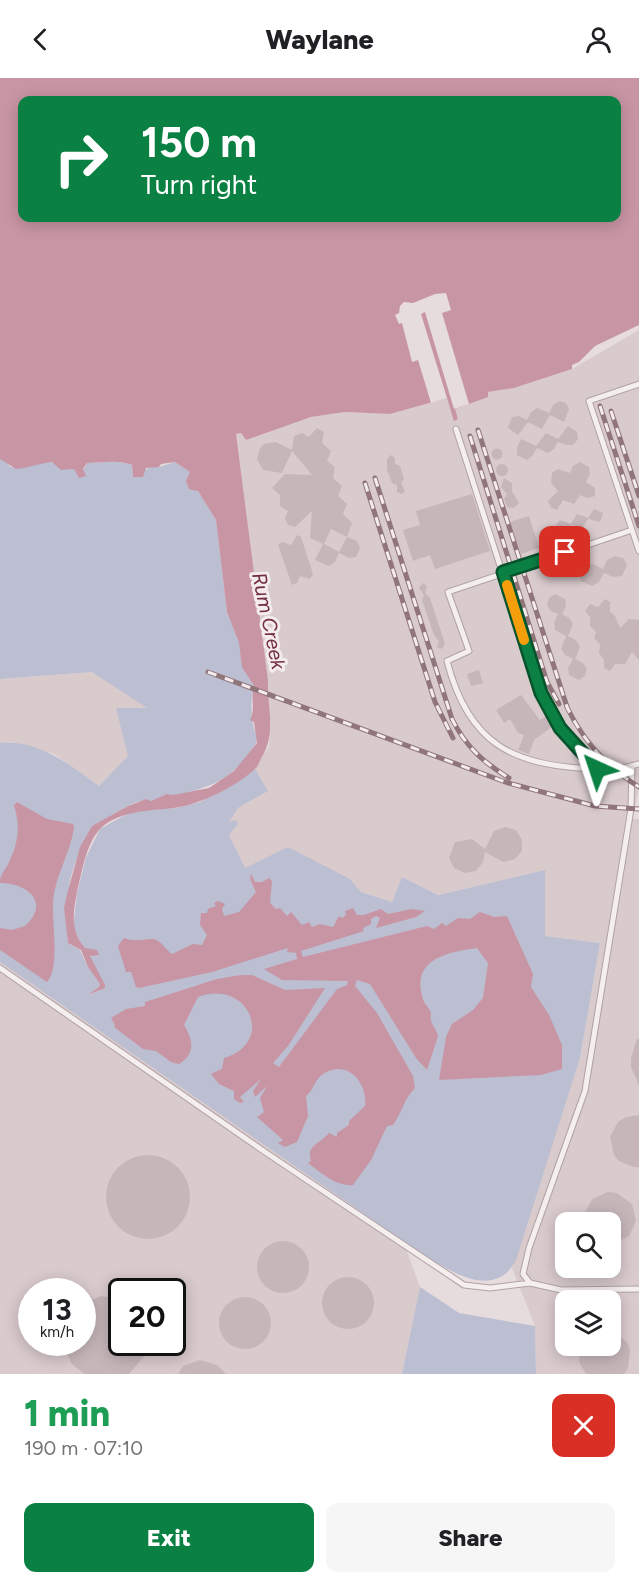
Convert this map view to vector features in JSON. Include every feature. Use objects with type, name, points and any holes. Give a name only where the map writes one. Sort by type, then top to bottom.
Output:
[{"type":"lane","points":[[639,384],[589,401],[639,552]]},
{"type":"lane","points":[[456,429],[541,693],[560,728],[597,769]]},
{"type":"lane","points":[[632,530],[448,592],[470,651],[447,662],[454,689],[473,721],[495,744],[524,760],[565,768],[597,769],[639,764]]},
{"type":"lane","points":[[530,1283],[523,1274],[525,1261],[585,1090],[632,809],[632,766]]},
{"type":"lane","points":[[0,968],[265,1152],[464,1285],[490,1288],[530,1283],[561,1290],[639,1289]]},
{"type":"shaded area","points":[[0,78],[639,78],[639,325],[595,346],[579,362],[572,365],[572,369],[514,388],[488,392],[488,397],[455,409],[458,419],[454,421],[447,398],[390,414],[345,412],[311,417],[246,440],[241,433],[236,434],[268,681],[270,729],[267,747],[256,768],[247,776],[207,799],[185,806],[136,812],[109,822],[96,834],[85,858],[74,914],[75,928],[80,942],[85,948],[97,950],[99,955],[90,956],[105,985],[105,988],[88,995],[100,984],[88,967],[81,950],[68,943],[64,908],[80,847],[92,826],[128,806],[146,799],[151,801],[167,794],[173,795],[209,788],[234,771],[257,743],[254,722],[250,720],[253,712],[254,686],[242,667],[239,643],[227,612],[216,520],[198,491],[189,489],[186,481],[190,472],[175,462],[146,468],[143,477],[133,477],[132,465],[121,462],[87,463],[83,469],[86,476],[79,478],[74,469],[61,470],[52,462],[16,469],[0,459]]},
{"type":"shaded area","points":[[639,330],[639,787],[633,819],[639,819],[639,1374],[536,1374],[535,1326],[512,1268],[580,1058],[600,943],[545,936],[545,870],[438,895],[402,877],[392,902],[361,892],[350,879],[245,869],[229,835],[237,824],[236,821],[228,823],[238,808],[268,791],[255,769],[269,746],[271,724],[235,434],[241,433],[246,440],[311,417],[345,412],[390,414],[447,398],[455,420],[454,409],[488,392],[514,388],[572,369]]},
{"type":"shaded area","points":[[0,459],[5,459],[10,467],[53,463],[74,469],[79,478],[87,463],[104,462],[121,462],[132,465],[133,476],[153,466],[159,467],[175,462],[190,472],[190,478],[216,520],[227,612],[239,643],[246,673],[254,686],[252,708],[257,741],[238,767],[227,776],[204,787],[151,801],[140,801],[128,806],[104,820],[81,849],[69,885],[68,943],[80,950],[100,984],[99,988],[89,995],[105,988],[73,928],[77,893],[86,857],[100,829],[132,811],[176,808],[200,802],[230,787],[255,769],[268,791],[238,808],[229,822],[236,820],[238,824],[229,835],[245,868],[288,847],[350,879],[361,892],[392,902],[402,877],[438,895],[545,870],[545,936],[600,943],[580,1058],[516,1260],[505,1274],[492,1280],[477,1280],[462,1276],[430,1259],[0,962],[0,743],[14,743],[40,749],[65,762],[99,786],[128,756],[116,708],[147,708],[92,672],[0,679]]},
{"type":"shaded area","points":[[92,672],[148,708],[128,756],[99,786],[54,754],[13,742],[0,743],[0,679]]},
{"type":"shaded area","points":[[17,802],[47,819],[73,824],[74,828],[54,894],[54,956],[51,975],[47,982],[0,950],[0,928],[12,930],[25,926],[36,909],[36,902],[27,890],[19,886],[0,883],[16,844],[18,829],[14,805]]},
{"type":"shaded area","points":[[251,874],[255,882],[262,882],[269,878],[272,881],[270,903],[276,909],[280,908],[287,916],[291,912],[302,925],[309,922],[312,927],[320,924],[333,927],[339,916],[342,918],[346,915],[345,911],[353,908],[357,915],[381,909],[388,914],[412,909],[425,911],[416,917],[376,928],[380,918],[376,916],[371,919],[371,924],[363,928],[364,931],[301,951],[303,957],[427,926],[434,929],[442,923],[446,926],[458,918],[470,919],[480,912],[494,917],[507,916],[533,974],[531,987],[549,1015],[562,1045],[562,1069],[541,1075],[439,1080],[446,1037],[452,1024],[473,1010],[483,998],[488,963],[477,948],[444,955],[427,966],[422,975],[420,985],[423,999],[431,1012],[432,1022],[438,1036],[427,1070],[416,1058],[370,984],[357,980],[355,986],[377,1013],[413,1076],[415,1088],[393,1125],[387,1126],[371,1160],[353,1185],[341,1184],[329,1178],[308,1163],[311,1161],[310,1151],[329,1133],[337,1137],[337,1133],[349,1125],[349,1121],[365,1106],[363,1089],[354,1075],[340,1069],[320,1076],[306,1096],[308,1116],[297,1142],[285,1147],[278,1143],[283,1140],[257,1117],[264,1112],[260,1098],[267,1086],[255,1097],[253,1091],[261,1079],[240,1097],[244,1102],[240,1103],[234,1099],[234,1091],[219,1084],[211,1074],[222,1069],[224,1058],[240,1050],[249,1039],[252,1027],[250,1015],[242,1004],[231,996],[216,994],[198,997],[184,1025],[191,1041],[190,1051],[179,1064],[171,1062],[156,1051],[143,1049],[114,1027],[111,1018],[126,1009],[145,1006],[145,1002],[217,979],[241,975],[252,975],[285,990],[325,988],[288,1046],[273,1063],[279,1067],[337,989],[347,985],[348,981],[282,980],[264,969],[297,959],[296,953],[287,952],[288,948],[212,972],[139,988],[136,987],[131,972],[126,972],[118,946],[124,938],[153,939],[161,943],[172,954],[193,944],[202,945],[207,935],[200,925],[201,913],[207,913],[208,909],[216,906],[214,903],[218,901],[225,904],[222,909],[224,916],[239,912],[256,892],[250,879]]},
{"type":"shaded area","points":[[0,962],[403,1241],[420,1287],[402,1374],[0,1374]]},
{"type":"shaded area","points":[[420,1287],[459,1313],[535,1326],[536,1374],[402,1374]]},
{"type":"pier","points":[[446,293],[451,310],[442,313],[469,404],[454,409],[425,312],[421,314],[447,398],[431,403],[418,360],[412,362],[402,323],[399,324],[395,315],[399,313],[400,306],[404,302],[413,303],[435,294]]},
{"type":"building","points":[[559,401],[566,403],[569,409],[564,422],[550,415],[542,429],[528,422],[518,435],[508,428],[512,417],[519,416],[527,420],[531,412],[537,408],[549,413],[553,405]]},
{"type":"building","points":[[568,426],[577,432],[578,439],[573,445],[558,442],[548,453],[537,448],[527,460],[517,455],[521,439],[536,446],[546,433],[558,439]]},
{"type":"building","points":[[317,428],[324,432],[322,443],[331,451],[327,461],[335,467],[333,478],[342,486],[338,496],[347,504],[343,514],[352,523],[347,537],[357,541],[360,548],[356,557],[349,558],[339,553],[335,562],[329,566],[315,560],[323,544],[310,538],[312,511],[295,527],[288,525],[285,518],[288,511],[280,506],[280,495],[272,488],[285,474],[312,475],[292,451],[282,473],[263,470],[257,459],[260,448],[264,444],[276,442],[292,450],[294,436],[302,433],[309,437]],"holes":[[[331,529],[347,537],[339,552],[324,544]]]},
{"type":"building","points":[[497,448],[503,454],[497,460],[491,454]]},
{"type":"building","points":[[391,455],[395,458],[395,464],[400,466],[404,479],[401,483],[405,491],[402,494],[397,492],[397,485],[392,483],[387,470],[387,459]]},
{"type":"building","points":[[580,462],[589,467],[590,474],[586,482],[595,488],[595,496],[588,498],[580,495],[574,504],[563,500],[557,510],[551,508],[548,501],[558,491],[551,483],[552,473],[558,469],[570,473],[573,466]]},
{"type":"building","points":[[502,464],[508,470],[502,476],[496,470]]},
{"type":"building","points":[[504,478],[512,483],[512,491],[519,503],[514,508],[507,507],[504,499],[507,494],[501,487]]},
{"type":"building","points":[[472,494],[490,551],[435,569],[430,555],[413,561],[403,530],[420,525],[416,511]]},
{"type":"building","points":[[594,509],[603,513],[600,522],[588,519],[583,527],[571,525],[563,534],[556,531],[556,525],[560,520],[571,524],[577,514],[588,518]]},
{"type":"building","points":[[529,516],[539,548],[521,554],[510,522]]},
{"type":"building","points":[[297,535],[301,537],[313,574],[310,579],[300,576],[297,583],[292,585],[278,545],[282,542],[291,545]]},
{"type":"building","points":[[615,556],[623,558],[627,565],[622,576],[613,577],[604,573],[599,582],[592,586],[581,581],[580,572],[585,566],[593,564],[603,569],[607,560]]},
{"type":"building","points":[[423,583],[427,586],[425,593],[430,598],[445,644],[442,649],[437,647],[439,641],[434,635],[422,600],[424,595],[419,588]]},
{"type":"building","points":[[555,594],[565,599],[566,606],[562,614],[573,624],[568,636],[576,640],[580,647],[575,659],[583,663],[587,669],[585,676],[579,680],[569,675],[568,668],[573,659],[565,655],[561,649],[566,636],[555,630],[554,623],[558,614],[551,611],[547,605],[549,598]]},
{"type":"building","points":[[605,599],[610,602],[610,612],[615,616],[620,628],[629,619],[639,620],[639,660],[632,652],[625,664],[615,664],[610,671],[604,668],[604,660],[599,653],[600,644],[594,638],[596,632],[590,626],[590,617],[585,611],[590,604],[598,607]]},
{"type":"building","points":[[479,670],[483,683],[471,686],[467,674]]},
{"type":"building","points":[[521,695],[540,720],[548,715],[553,726],[534,740],[529,754],[518,750],[524,735],[518,733],[510,719],[504,723],[496,710]]},
{"type":"building","points":[[505,827],[516,830],[522,840],[522,851],[515,859],[503,862],[485,852],[483,862],[476,871],[465,873],[454,868],[449,858],[455,842],[472,839],[485,849],[494,831]]},
{"type":"building","points":[[637,1039],[639,1039],[639,1085],[631,1067],[631,1058]]},
{"type":"building","points":[[639,1115],[639,1167],[633,1167],[619,1161],[614,1155],[610,1137],[618,1122],[626,1117]]},
{"type":"building","points":[[148,1155],[164,1158],[178,1167],[187,1181],[190,1197],[187,1213],[178,1227],[164,1236],[148,1239],[132,1236],[118,1227],[109,1213],[106,1197],[109,1181],[118,1167],[132,1158]]},
{"type":"building","points":[[608,1192],[617,1193],[632,1204],[636,1221],[629,1236],[621,1240],[621,1212],[586,1212],[592,1199]]},
{"type":"building","points":[[278,1241],[288,1241],[297,1245],[305,1253],[309,1267],[305,1281],[297,1289],[288,1293],[278,1293],[269,1289],[261,1281],[257,1272],[257,1262],[261,1253],[269,1245]]},
{"type":"building","points":[[343,1277],[353,1277],[362,1281],[370,1289],[374,1303],[370,1317],[362,1325],[353,1329],[343,1329],[334,1325],[326,1317],[322,1308],[322,1298],[326,1289],[334,1281]]},
{"type":"building","points":[[108,1297],[108,1356],[144,1356],[129,1374],[84,1374],[71,1363],[68,1356],[96,1356],[96,1298]]},
{"type":"building","points":[[240,1297],[250,1297],[259,1301],[267,1309],[271,1323],[267,1337],[259,1345],[250,1349],[240,1349],[231,1345],[223,1337],[219,1328],[219,1318],[223,1309],[231,1301]]},
{"type":"building","points":[[621,1338],[627,1342],[630,1350],[628,1368],[624,1374],[586,1374],[579,1362],[580,1356],[621,1356]]},
{"type":"building","points":[[200,1360],[217,1365],[226,1374],[178,1374],[183,1366]]},
{"type":"railway","points":[[600,406],[639,526]]},
{"type":"railway","points":[[611,411],[639,496]]},
{"type":"railway","points":[[478,430],[567,707],[588,742],[616,771],[639,787]]},
{"type":"railway","points":[[470,436],[547,682],[559,704]]},
{"type":"railway","points":[[375,478],[452,719],[463,738],[476,753],[509,778]]},
{"type":"railway","points":[[365,483],[435,702],[453,738]]},
{"type":"railway","points":[[208,672],[508,783],[595,806],[639,809]]},
{"type":"slow traffic","points":[[507,585],[524,640]]},
{"type":"route","points":[[565,552],[503,572],[541,693],[560,728],[597,769]]},
{"type":"water label","name":"Rum Creek","points":[[269,621]]}]
